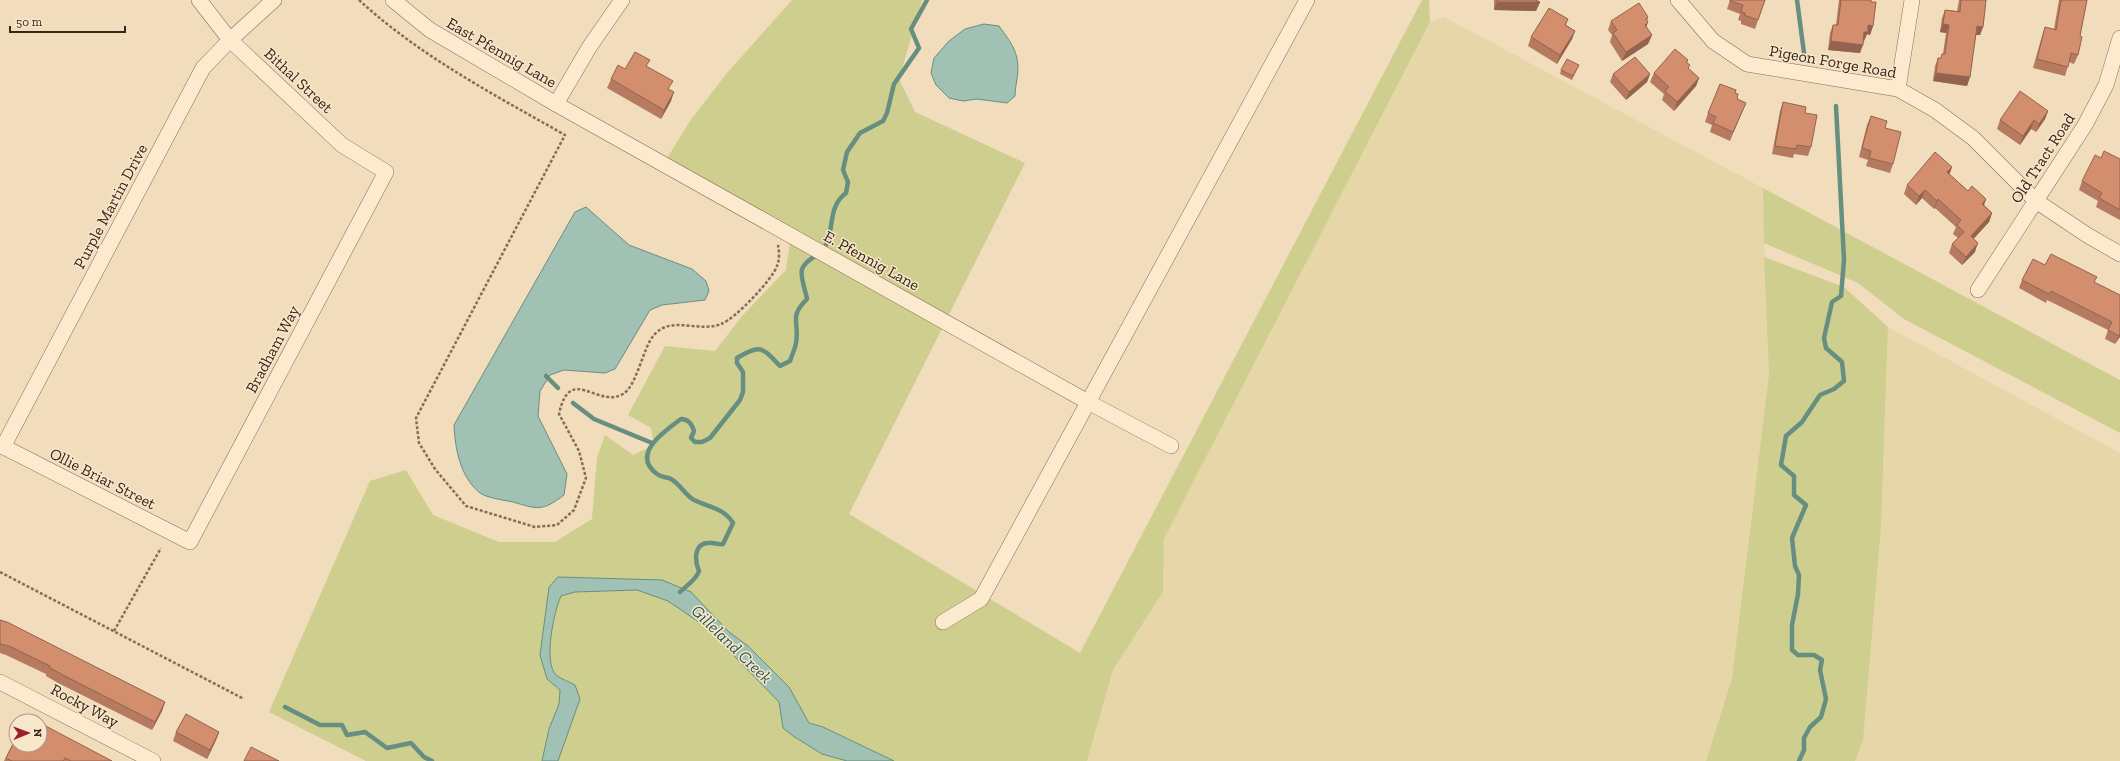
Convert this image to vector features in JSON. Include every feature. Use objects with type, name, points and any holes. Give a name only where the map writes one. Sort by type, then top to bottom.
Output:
[{"type":"street","name":"Bithal Street","points":[[199,0],[230,40],[342,145],[386,172]]},
{"type":"street","name":"Purple Martin Drive","points":[[1,446],[203,68],[230,40],[274,0]]},
{"type":"street","name":"East Pfennig Lane","points":[[393,0],[430,30],[556,104]]},
{"type":"street","points":[[556,104],[590,46],[622,0]]},
{"type":"street","points":[[943,622],[981,599],[1307,0]]},
{"type":"street","name":"Pigeon Forge Road","points":[[1678,0],[1713,41],[1747,64],[1898,90],[1935,110],[1973,138],[2036,201],[2087,236],[2120,254]]},
{"type":"street","points":[[1898,90],[1912,0]]},
{"type":"street","name":"Old Tract Road","points":[[1978,290],[2085,125],[2106,85],[2120,38]]},
{"type":"street","name":"E. Pfennig Lane","points":[[556,104],[1088,402],[1171,446]]},
{"type":"street","name":"Bradham Way","points":[[190,542],[386,172]]},
{"type":"street","name":"Ollie Briar Street","points":[[1,446],[190,542]]},
{"type":"street","name":"Rocky Way","points":[[0,682],[153,761]]},
{"type":"path","points":[[359,0],[387,26],[446,67],[565,135],[416,418],[419,443],[435,469],[466,506],[535,527],[557,526],[574,510],[586,478],[579,451],[559,414],[562,400],[569,391],[580,388],[613,398],[625,393],[632,382],[653,335],[665,326],[721,324],[744,306],[768,282],[777,265],[779,252],[778,244]]},
{"type":"path","points":[[114,631],[161,548]]},
{"type":"path","points":[[0,572],[244,699]]},
{"type":"shaded area","points":[[1444,17],[1763,188],[1769,374],[1732,678],[1706,761],[1087,761],[1113,670],[1163,592],[1164,539],[1430,22]]},
{"type":"shaded area","points":[[1888,327],[2120,453],[2120,761],[1855,761],[1863,741],[1881,528]]},
{"type":"green space","points":[[792,0],[922,0],[899,79],[915,112],[1025,163],[849,514],[1080,653],[1422,0],[1429,0],[1430,22],[1164,539],[1163,592],[1113,670],[1087,761],[366,761],[269,712],[370,481],[406,470],[433,515],[499,542],[555,542],[592,519],[597,458],[605,435],[633,455],[654,445],[651,428],[628,415],[665,346],[715,351],[743,315],[786,270],[790,241],[666,160],[690,121],[727,73]]},
{"type":"green space","points":[[1763,188],[2120,380],[2120,433],[1904,319],[1858,283],[1764,243]]},
{"type":"green space","points":[[1764,257],[1844,287],[1888,327],[1881,528],[1863,741],[1855,761],[1706,761],[1732,678],[1769,374]]},
{"type":"water","points":[[984,24],[999,26],[1015,50],[1018,62],[1018,72],[1015,96],[1007,103],[977,99],[963,101],[949,98],[936,85],[931,73],[934,58],[949,41],[965,29]]},
{"type":"water","points":[[586,207],[629,245],[692,269],[706,281],[709,291],[705,300],[662,305],[650,310],[615,369],[605,373],[564,370],[550,375],[540,391],[538,416],[567,474],[564,495],[545,507],[539,508],[496,499],[480,493],[473,486],[463,471],[457,452],[454,425],[575,212]]},
{"type":"water","name":"Gilleland Creek","points":[[558,577],[662,580],[691,592],[729,632],[748,646],[789,687],[809,723],[823,727],[894,761],[847,761],[822,754],[793,736],[783,728],[779,702],[706,627],[668,601],[637,590],[575,592],[561,596],[553,624],[550,659],[552,668],[556,675],[575,685],[580,699],[558,761],[542,761],[549,729],[559,704],[560,690],[547,679],[540,655],[549,587]]},
{"type":"building","points":[[1497,0],[1536,0],[1540,2],[1497,2]]},
{"type":"building","points":[[1730,0],[1765,0],[1758,20],[1744,15],[1745,13],[1741,12],[1743,5]]},
{"type":"building","points":[[1841,0],[1871,0],[1871,2],[1876,2],[1873,26],[1868,25],[1868,32],[1864,32],[1863,45],[1831,41],[1833,25],[1838,25]]},
{"type":"building","points":[[1961,0],[1986,0],[1983,27],[1977,26],[1970,77],[1936,73],[1938,58],[1941,58],[1942,54],[1945,54],[1949,25],[1943,24],[1945,10],[1960,12]]},
{"type":"building","points":[[2061,0],[2087,0],[2078,55],[2071,53],[2068,67],[2037,59],[2045,27],[2056,30]]},
{"type":"building","points":[[1639,3],[1648,17],[1646,19],[1648,22],[1645,25],[1652,35],[1626,52],[1613,33],[1617,30],[1611,21]]},
{"type":"building","points":[[1549,8],[1568,19],[1565,25],[1575,31],[1560,55],[1531,37]]},
{"type":"building","points":[[1675,49],[1688,60],[1686,62],[1690,65],[1688,68],[1699,78],[1677,102],[1665,91],[1669,87],[1654,73]]},
{"type":"building","points":[[635,52],[650,60],[646,66],[673,81],[668,89],[674,92],[664,110],[611,79],[618,65],[625,69]]},
{"type":"building","points":[[1635,57],[1650,74],[1629,92],[1613,74]]},
{"type":"building","points":[[1567,59],[1579,65],[1573,76],[1561,70]]},
{"type":"building","points":[[1720,84],[1736,90],[1735,93],[1738,94],[1737,99],[1746,103],[1733,132],[1713,123],[1716,117],[1708,113]]},
{"type":"building","points":[[2020,91],[2048,111],[2039,124],[2034,120],[2023,136],[2000,120]]},
{"type":"building","points":[[1783,102],[1806,107],[1805,113],[1817,115],[1811,147],[1797,145],[1796,149],[1775,146]]},
{"type":"building","points":[[1871,116],[1887,121],[1885,128],[1901,132],[1893,164],[1869,158],[1871,151],[1862,148]]},
{"type":"building","points":[[2104,151],[2120,159],[2120,210],[2099,198],[2102,193],[2082,181],[2095,155],[2101,158]]},
{"type":"building","points":[[1935,152],[1952,167],[1947,172],[1968,191],[1972,186],[1986,199],[1982,204],[1992,213],[1971,236],[1978,243],[1966,257],[1952,244],[1964,232],[1957,225],[1961,220],[1938,199],[1937,201],[1925,190],[1919,196],[1907,185]]},
{"type":"building","points":[[2051,254],[2097,277],[2094,282],[2120,295],[2119,336],[2108,330],[2112,322],[2051,291],[2049,294],[2022,280],[2033,259],[2045,265]]},
{"type":"building","points":[[0,620],[7,622],[165,702],[155,722],[61,674],[49,667],[50,666],[9,646],[0,644]]},
{"type":"building","points":[[186,714],[219,732],[210,750],[176,732]]},
{"type":"building","points":[[48,727],[112,761],[71,761],[65,758],[63,761],[12,761],[6,758],[8,753],[48,753]]},
{"type":"building","points":[[251,747],[279,761],[244,761]]},
{"type":"waterway","points":[[823,250],[827,243],[833,213],[840,199],[846,193],[848,182],[843,170],[847,152],[860,133],[883,121],[887,113],[894,84],[919,48],[911,29],[927,0]]},
{"type":"waterway","points":[[1797,0],[1804,53]]},
{"type":"waterway","points":[[1799,761],[1804,750],[1804,738],[1810,727],[1821,717],[1826,699],[1820,670],[1822,660],[1814,655],[1798,655],[1792,650],[1792,625],[1798,594],[1799,575],[1795,566],[1792,538],[1806,505],[1794,495],[1794,476],[1781,465],[1786,436],[1802,422],[1820,395],[1834,389],[1844,381],[1842,362],[1826,348],[1824,338],[1832,302],[1841,296],[1844,260],[1836,106]]},
{"type":"waterway","points":[[680,592],[694,580],[698,574],[699,571],[696,554],[700,547],[703,544],[708,543],[723,544],[733,523],[725,514],[715,508],[691,498],[671,479],[657,474],[650,466],[647,459],[649,451],[659,436],[681,419],[688,421],[692,426],[694,431],[691,438],[695,442],[702,442],[710,438],[740,400],[743,392],[743,372],[737,363],[737,358],[756,349],[765,351],[780,366],[790,361],[797,336],[796,315],[801,305],[807,299],[802,278],[802,268],[817,255]]},
{"type":"waterway","points":[[546,376],[558,388]]},
{"type":"waterway","points":[[573,403],[594,419],[652,443]]},
{"type":"waterway","points":[[285,707],[320,725],[342,725],[347,735],[365,732],[387,748],[411,743],[424,757],[432,761]]}]
